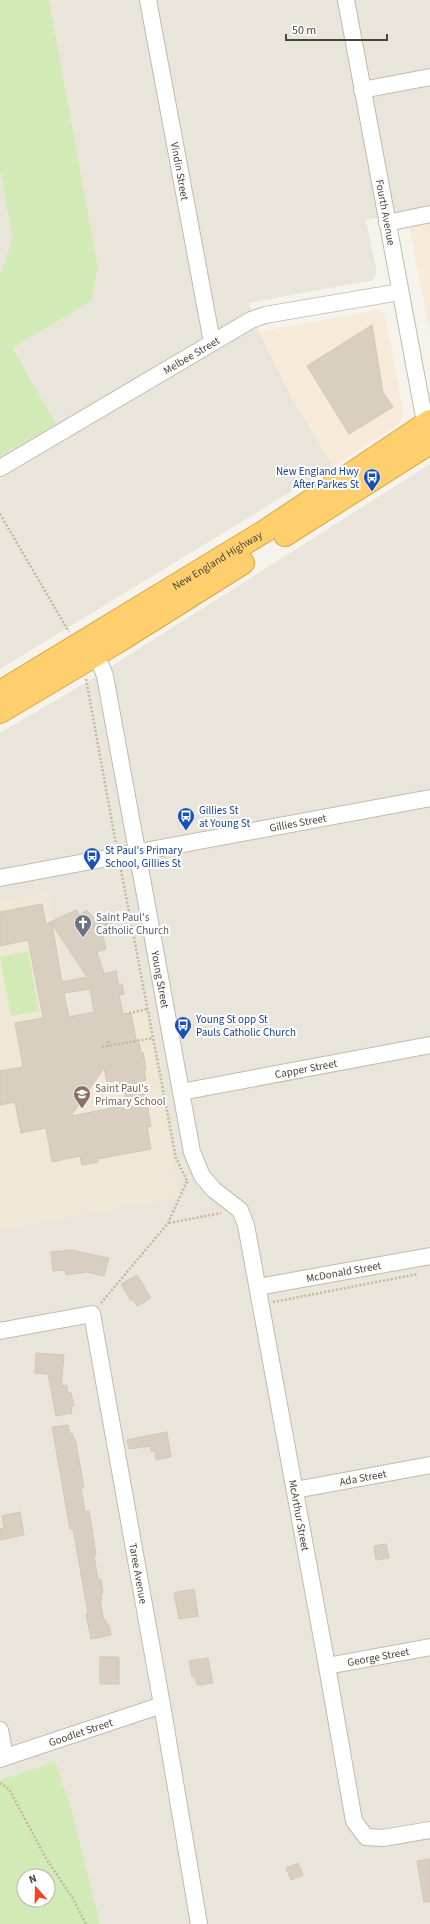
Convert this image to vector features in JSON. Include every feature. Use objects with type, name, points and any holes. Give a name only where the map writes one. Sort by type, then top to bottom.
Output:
[{"type":"highway","name":"New England Highway","points":[[0,692],[429,436]]},
{"type":"highway","name":"New England Highway","points":[[0,712],[84,643]]},
{"type":"street","name":"Vindin Street","points":[[148,0],[212,342]]},
{"type":"street","name":"Fourth Avenue","points":[[346,0],[400,292],[429,436]]},
{"type":"street","points":[[362,90],[430,77]]},
{"type":"street","points":[[387,222],[430,214]]},
{"type":"street","name":"Melbee Street","points":[[0,468],[238,326],[265,315],[400,292]]},
{"type":"street","name":"Young Street","points":[[84,643],[104,676],[192,1152],[202,1176],[214,1190],[240,1210]]},
{"type":"street","name":"Gillies Street","points":[[0,878],[430,798]]},
{"type":"street","name":"Capper Street","points":[[181,1092],[430,1045]]},
{"type":"street","name":"McArthur Street","points":[[240,1210],[246,1225],[258,1287],[354,1821],[366,1837],[383,1838],[430,1830]]},
{"type":"street","name":"McDonald Street","points":[[258,1287],[430,1256]]},
{"type":"street","points":[[0,1330],[92,1314]]},
{"type":"street","name":"Taree Avenue","points":[[92,1314],[162,1705],[199,1924]]},
{"type":"street","name":"Ada Street","points":[[295,1490],[430,1465]]},
{"type":"street","name":"George Street","points":[[327,1666],[430,1647]]},
{"type":"street","name":"Goodlet Street","points":[[3,1758],[162,1705]]},
{"type":"street","points":[[0,1730],[3,1758]]},
{"type":"path","points":[[0,514],[84,643],[86,678],[116,845]]},
{"type":"path","points":[[103,927],[130,915]]},
{"type":"path","points":[[129,1013],[148,1009]]},
{"type":"path","points":[[102,1047],[153,1038]]},
{"type":"path","points":[[108,1042],[109,1046]]},
{"type":"path","points":[[92,1314],[168,1223],[187,1181]]},
{"type":"path","points":[[168,1223],[223,1212]]},
{"type":"path","points":[[274,1302],[422,1274]]},
{"type":"path","points":[[0,1784],[9,1789],[47,1860],[72,1897],[86,1924]]},
{"type":"shaded area","points":[[0,0],[430,0],[430,208],[366,220],[377,273],[373,280],[249,303],[259,332],[292,398],[333,466],[0,669]]},
{"type":"shaded area","points":[[430,221],[430,333],[409,224]]},
{"type":"shaded area","points":[[377,310],[385,315],[404,414],[399,424],[333,466],[292,398],[259,332]]},
{"type":"shaded area","points":[[430,464],[430,1924],[0,1924],[0,733],[85,683]]},
{"type":"shaded area","name":"Saint Paul's Primary School","points":[[48,892],[73,1020],[145,1007],[180,1197],[0,1230],[0,901]]},
{"type":"green space","points":[[0,0],[49,0],[98,268],[91,301],[12,348],[56,424],[0,456],[0,276],[13,239],[0,169]]},
{"type":"green space","points":[[28,951],[39,1011],[11,1016],[0,957]]},
{"type":"green space","points":[[55,1762],[73,1815],[100,1924],[0,1924],[0,1780]]},
{"type":"building","points":[[372,325],[383,392],[393,407],[349,434],[307,366]]},
{"type":"building","points":[[42,904],[46,924],[76,910],[80,915],[87,910],[96,921],[104,917],[111,932],[103,936],[106,949],[97,952],[104,974],[116,971],[118,984],[122,984],[124,994],[119,995],[123,1014],[131,1013],[137,1044],[139,1043],[141,1053],[143,1052],[146,1080],[143,1081],[151,1126],[147,1127],[151,1149],[98,1159],[98,1162],[82,1165],[80,1156],[52,1162],[46,1128],[21,1133],[15,1102],[0,1105],[0,1071],[23,1067],[15,1023],[43,1018],[28,940],[0,946],[0,912]],"holes":[[[52,924],[87,977],[62,982]],[[90,989],[94,1012],[69,1017],[64,993]],[[104,1068],[107,1082],[119,1080],[119,1085],[123,1084],[127,1105],[71,1116]]]},
{"type":"building","points":[[71,1250],[109,1258],[104,1276],[87,1272],[66,1275],[65,1270],[53,1271],[51,1252]]},
{"type":"building","points":[[137,1275],[151,1298],[137,1306],[133,1299],[131,1301],[121,1284]]},
{"type":"building","points":[[36,1353],[64,1355],[61,1386],[67,1385],[68,1393],[71,1393],[74,1406],[71,1406],[72,1413],[56,1416],[48,1374],[35,1373]]},
{"type":"building","points":[[68,1425],[70,1434],[72,1433],[75,1439],[84,1487],[81,1488],[85,1512],[89,1511],[96,1555],[94,1556],[98,1580],[101,1579],[103,1593],[101,1593],[102,1600],[100,1600],[104,1620],[106,1620],[107,1625],[109,1625],[111,1635],[91,1639],[86,1614],[88,1613],[73,1529],[70,1529],[52,1427]]},
{"type":"building","points":[[167,1432],[171,1457],[156,1460],[155,1451],[151,1451],[150,1446],[129,1449],[127,1440]]},
{"type":"building","points":[[20,1512],[24,1535],[0,1540],[0,1529],[4,1528],[2,1516]]},
{"type":"building","points":[[386,1544],[389,1558],[376,1560],[374,1546]]},
{"type":"building","points":[[194,1589],[198,1616],[179,1619],[174,1593]]},
{"type":"building","points":[[100,1657],[119,1657],[119,1684],[100,1684]]},
{"type":"building","points":[[208,1658],[213,1683],[197,1685],[195,1676],[192,1677],[189,1661]]},
{"type":"building","points":[[430,1859],[430,1902],[424,1902],[417,1861]]},
{"type":"building","points":[[298,1863],[303,1875],[291,1880],[286,1868]]},
{"type":"place","name":"New England Hwy After Parkes St","points":[[372,492]]},
{"type":"place","name":"Gillies St at Young St","points":[[186,831]]},
{"type":"place","name":"St Paul's Primary School, Gillies St","points":[[92,871]]},
{"type":"place","name":"Saint Paul's Catholic Church","points":[[83,938]]},
{"type":"place","name":"Young St opp St Pauls Catholic Church","points":[[183,1040]]},
{"type":"place","name":"Saint Paul's Primary School","points":[[82,1109]]}]
